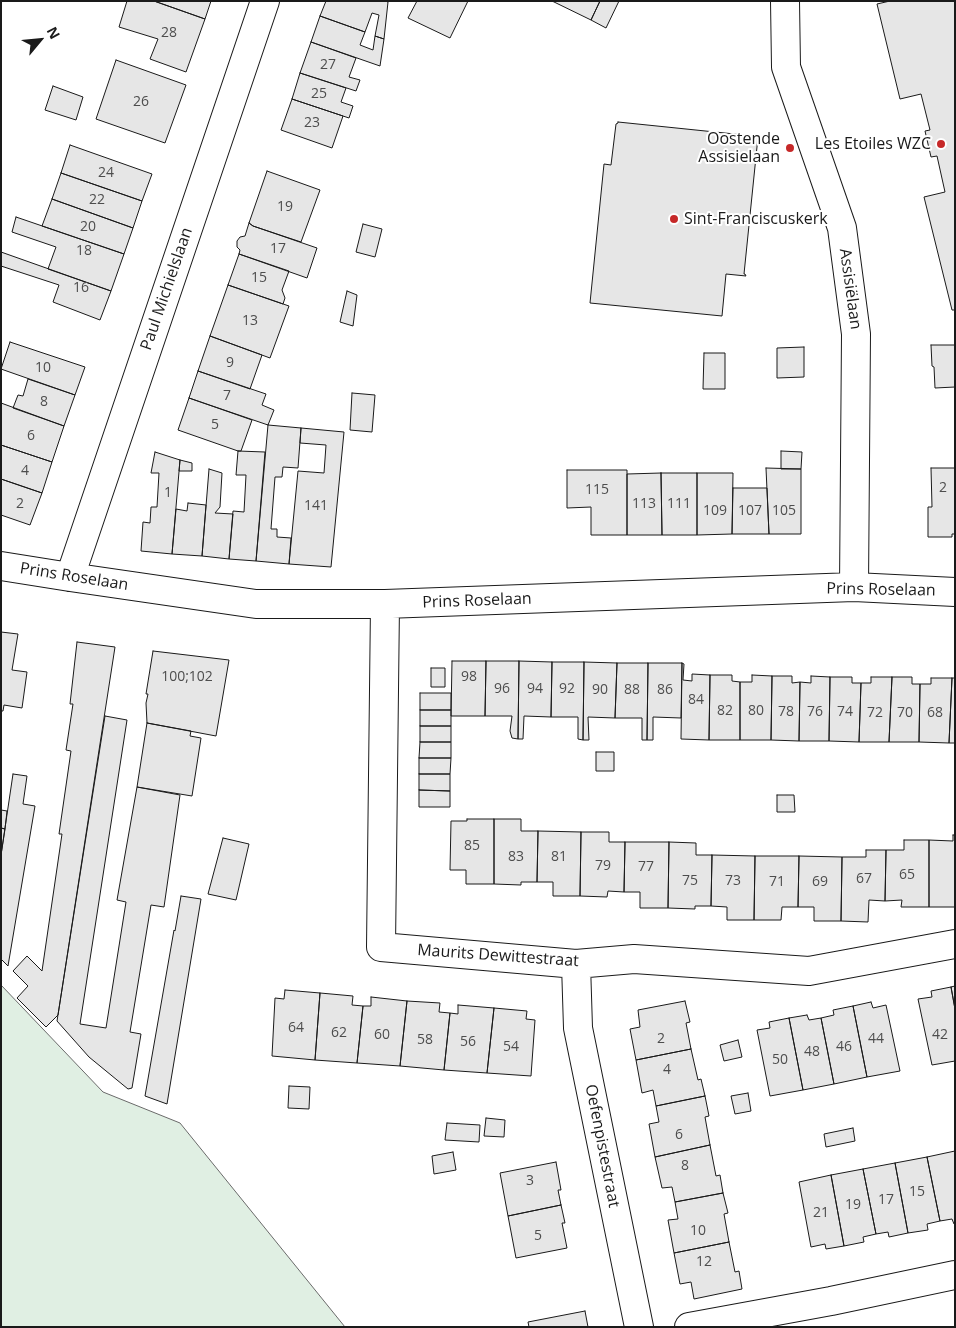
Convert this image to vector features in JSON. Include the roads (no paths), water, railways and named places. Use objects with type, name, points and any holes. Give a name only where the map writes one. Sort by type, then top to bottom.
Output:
[{"type":"street","name":"Paul Michielslaan","points":[[70,577],[265,1]]},
{"type":"street","name":"Assisiëlaan","points":[[785,1],[786,67],[842,228],[856,334],[854,587]]},
{"type":"street","name":"Prins Roselaan","points":[[1,566],[256,604],[384,604],[854,587],[955,592]]},
{"type":"street","name":"Maurits Dewittestraat","points":[[384,604],[381,947],[576,964],[634,959],[809,971],[955,944]]},
{"type":"street","name":"Oefenpistestraat","points":[[576,964],[578,1028],[639,1327]]},
{"type":"street","points":[[689,1327],[831,1301],[955,1275]]},
{"type":"place","name":"Les Etoiles WZC","points":[[941,144]]},
{"type":"place","name":"Oostende Assisielaan","points":[[790,148]]},
{"type":"place","name":"Sint-Franciscuskerk","points":[[674,219]]}]
